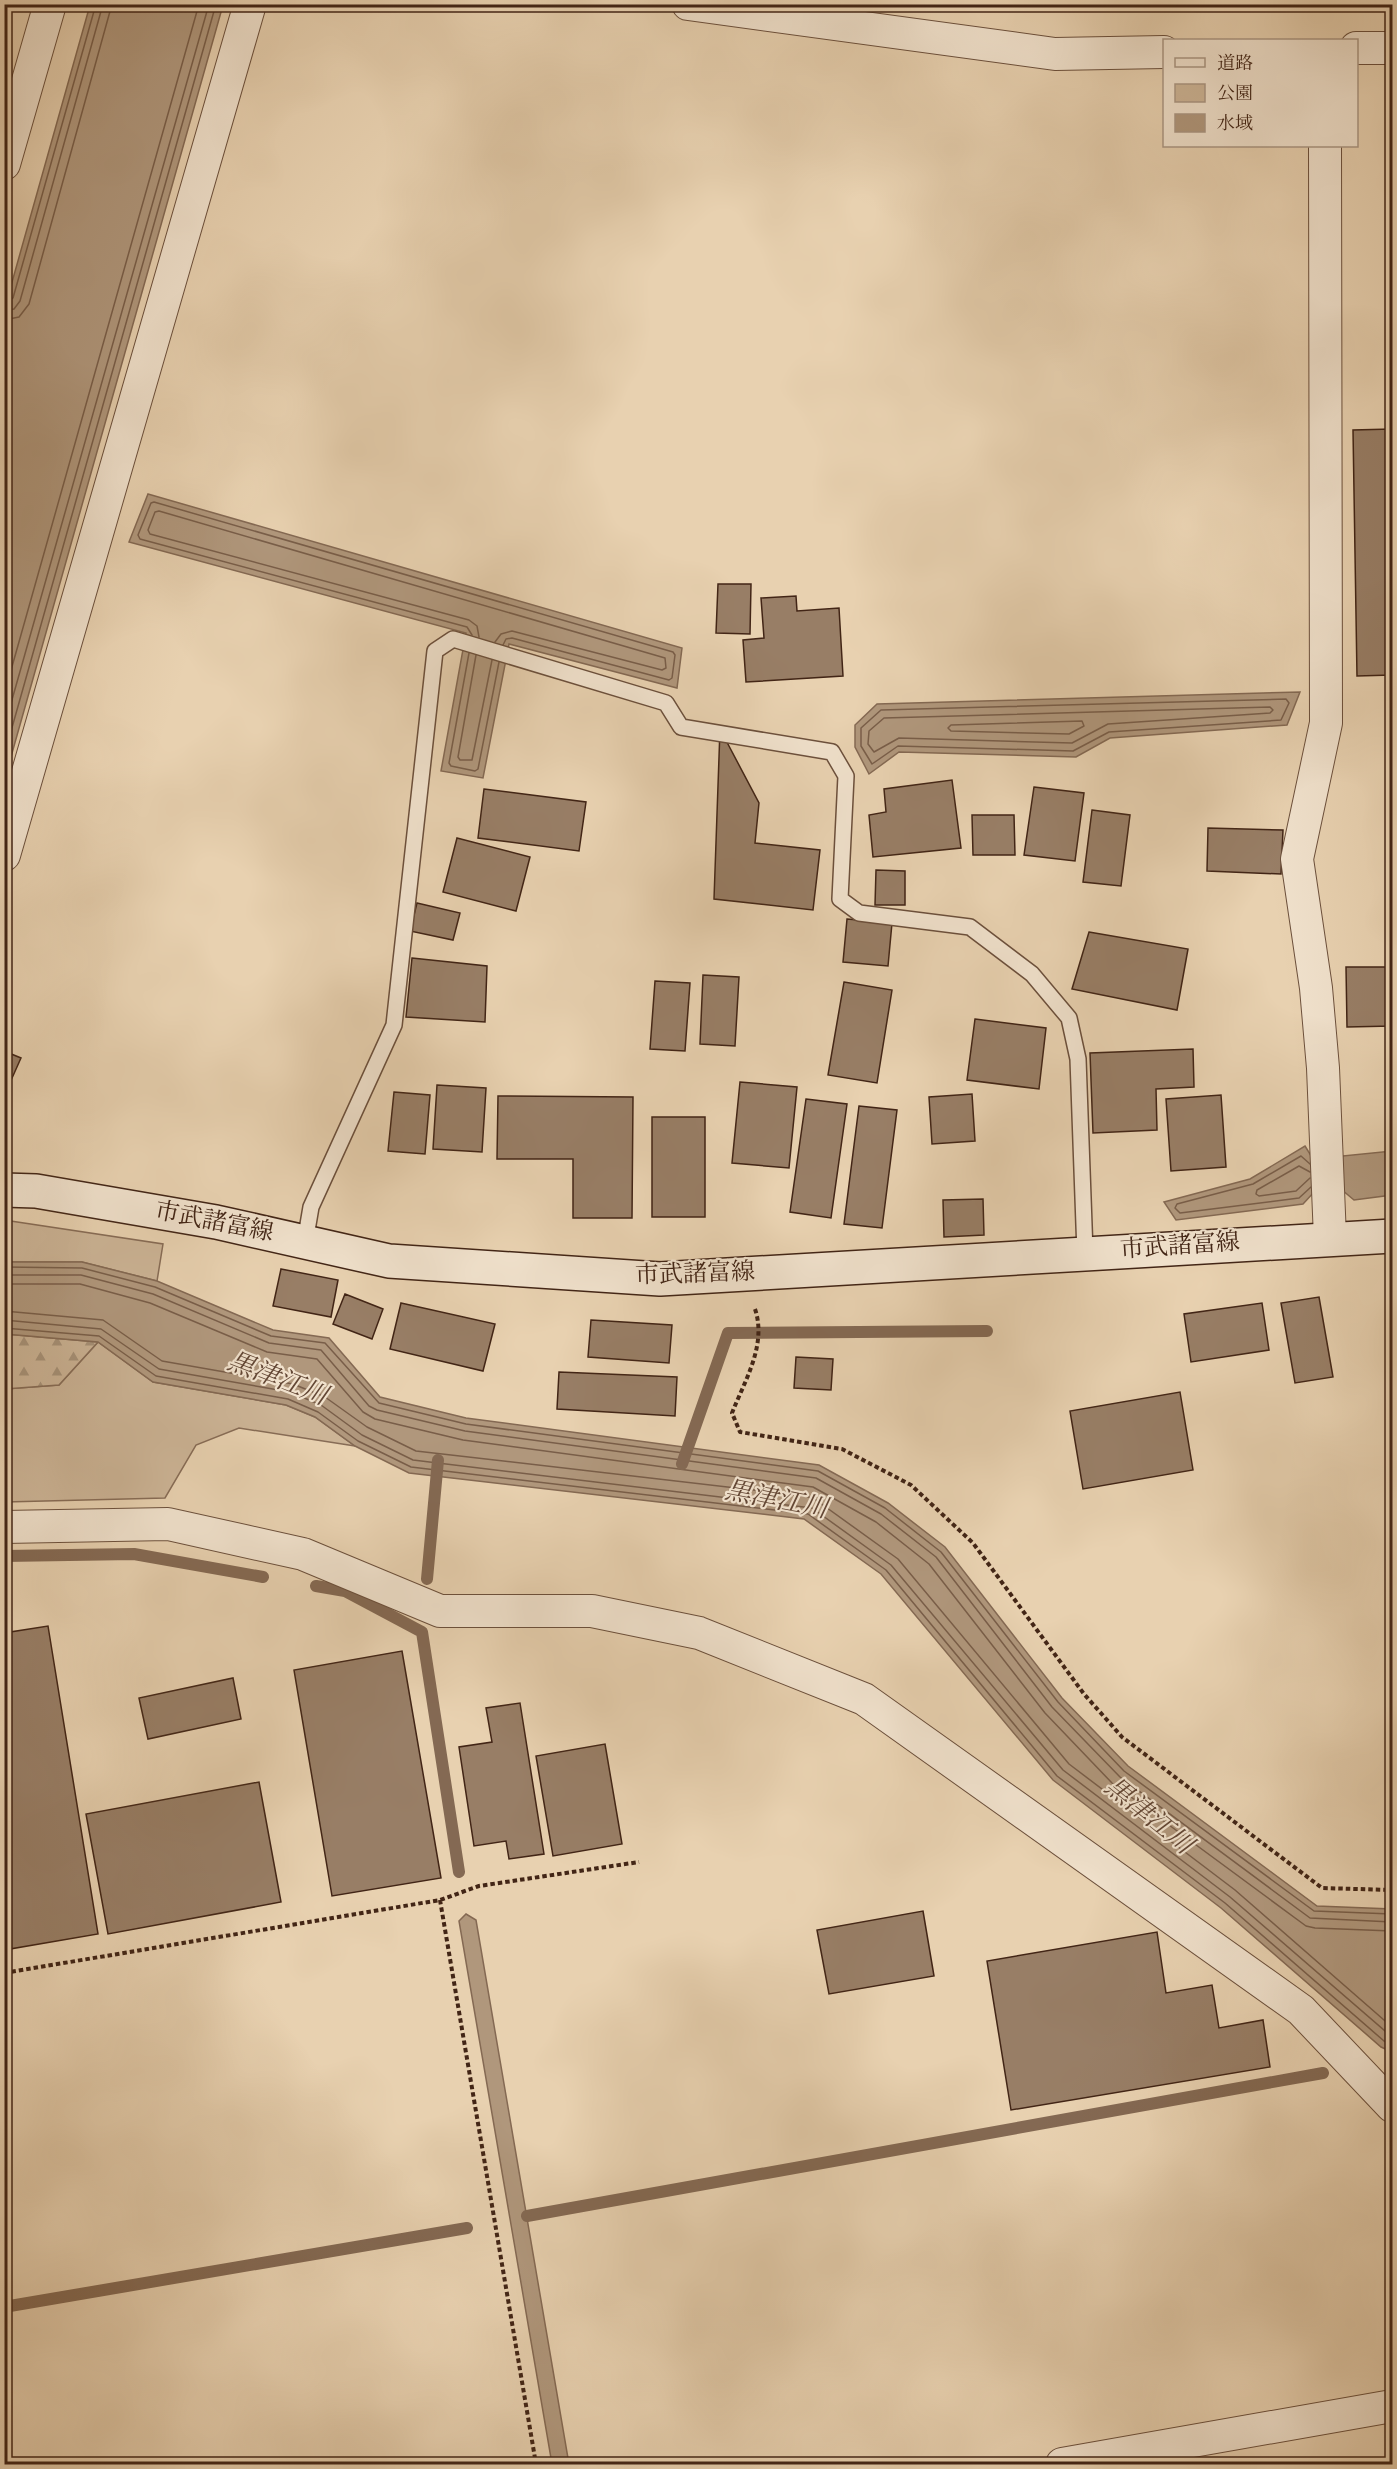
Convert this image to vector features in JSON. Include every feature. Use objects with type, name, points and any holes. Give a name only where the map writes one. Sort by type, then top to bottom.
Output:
[{"type":"main road","name":"市武諸富線","points":[[4,1190],[36,1191],[194,1218],[389,1261],[660,1279],[1392,1236]]},
{"type":"street","points":[[4,164],[50,4]]},
{"type":"street","points":[[4,855],[250,4]]},
{"type":"street","points":[[688,4],[1055,54],[1163,52]]},
{"type":"street","points":[[1358,48],[1392,48]]},
{"type":"street","points":[[1325,147],[1326,723],[1297,859],[1316,988],[1330,1238]]},
{"type":"street","points":[[4,1527],[168,1524],[303,1554],[440,1611],[592,1611],[699,1633],[864,1699],[1301,2010],[1392,2106]]},
{"type":"street","points":[[1062,2464],[1392,2406]]},
{"type":"lane","points":[[305,1242],[311,1207],[394,1025],[435,651],[453,639],[666,703],[681,727],[832,752],[846,776],[840,899],[859,913],[970,927],[1032,974],[1069,1018],[1078,1059],[1085,1253]]},
{"type":"path","points":[[760,1323],[758,1349],[732,1413],[740,1432],[842,1449],[911,1485],[973,1543],[1083,1694],[1122,1737],[1322,1888],[1392,1890]]},
{"type":"path","points":[[4,1973],[440,1900],[479,1886],[639,1862]]},
{"type":"path","points":[[440,1900],[536,2464]]},
{"type":"green space","points":[[4,1220],[163,1244],[157,1281],[82,1262],[5,1262]]},
{"type":"green space","points":[[5,1334],[98,1342],[59,1385],[5,1389]]},
{"type":"green space","points":[[98,1342],[153,1382],[286,1405],[315,1417],[355,1446],[239,1428],[196,1445],[165,1498],[5,1502],[5,1389],[59,1385]]},
{"type":"water","points":[[90,5],[223,5],[5,778],[5,307]]},
{"type":"water","points":[[148,494],[682,648],[677,688],[509,644],[483,778],[441,771],[466,633],[129,542]]},
{"type":"water","points":[[1300,692],[1287,725],[1110,738],[1076,757],[899,752],[869,774],[855,747],[855,725],[877,704]]},
{"type":"water","points":[[1305,1146],[1313,1159],[1392,1151],[1392,1195],[1354,1200],[1342,1190],[1315,1191],[1303,1204],[1176,1220],[1164,1202],[1250,1179]]},
{"type":"water","name":"黒津江川","points":[[4,1262],[82,1262],[157,1281],[273,1330],[329,1338],[380,1397],[466,1418],[819,1465],[888,1503],[945,1547],[1062,1698],[1128,1766],[1317,1906],[1392,1909],[1392,2052],[1381,2047],[1221,1908],[1053,1780],[881,1574],[804,1519],[409,1473],[355,1446],[315,1417],[286,1405],[153,1382],[98,1342],[5,1334]]},
{"type":"water","points":[[466,1914],[476,1920],[569,2464],[552,2464],[459,1921]]},
{"type":"building","points":[[1392,429],[1392,675],[1357,676],[1353,430]]},
{"type":"building","points":[[718,584],[751,584],[750,634],[716,633]]},
{"type":"building","points":[[796,596],[797,611],[839,608],[843,676],[746,682],[743,640],[764,638],[761,598]]},
{"type":"building","points":[[720,729],[759,803],[755,843],[820,850],[813,910],[714,899]]},
{"type":"building","points":[[952,780],[961,848],[873,857],[869,815],[886,812],[884,789]]},
{"type":"building","points":[[1034,787],[1084,793],[1075,861],[1024,855]]},
{"type":"building","points":[[484,789],[586,802],[579,851],[478,838]]},
{"type":"building","points":[[1092,810],[1130,815],[1121,886],[1083,882]]},
{"type":"building","points":[[972,815],[1014,815],[1015,855],[973,855]]},
{"type":"building","points":[[1208,828],[1283,830],[1281,874],[1207,871]]},
{"type":"building","points":[[457,838],[530,857],[516,911],[443,892]]},
{"type":"building","points":[[876,870],[905,871],[905,905],[875,905]]},
{"type":"building","points":[[417,903],[460,913],[453,940],[410,931]]},
{"type":"building","points":[[847,919],[892,923],[888,966],[843,962]]},
{"type":"building","points":[[1089,932],[1188,949],[1177,1010],[1072,989]]},
{"type":"building","points":[[412,958],[487,966],[485,1022],[406,1017]]},
{"type":"building","points":[[1346,967],[1392,967],[1392,1026],[1347,1027]]},
{"type":"building","points":[[703,975],[739,977],[735,1046],[700,1044]]},
{"type":"building","points":[[655,981],[690,983],[685,1051],[650,1049]]},
{"type":"building","points":[[844,982],[892,990],[877,1083],[828,1075]]},
{"type":"building","points":[[975,1019],[1046,1028],[1039,1089],[967,1080]]},
{"type":"building","points":[[1193,1049],[1194,1087],[1156,1089],[1157,1130],[1093,1133],[1090,1053]]},
{"type":"building","points":[[4,1051],[21,1058],[4,1096]]},
{"type":"building","points":[[740,1082],[797,1087],[789,1168],[732,1163]]},
{"type":"building","points":[[437,1085],[486,1088],[482,1152],[433,1149]]},
{"type":"building","points":[[394,1092],[430,1095],[425,1154],[388,1151]]},
{"type":"building","points":[[972,1094],[975,1141],[932,1144],[929,1097]]},
{"type":"building","points":[[1221,1095],[1226,1167],[1171,1171],[1166,1099]]},
{"type":"building","points":[[498,1096],[633,1097],[632,1218],[573,1218],[573,1159],[497,1159]]},
{"type":"building","points":[[806,1099],[847,1104],[831,1218],[790,1212]]},
{"type":"building","points":[[859,1106],[897,1110],[882,1228],[844,1224]]},
{"type":"building","points":[[652,1117],[705,1117],[705,1217],[652,1217]]},
{"type":"building","points":[[983,1199],[984,1235],[944,1237],[943,1200]]},
{"type":"building","points":[[281,1269],[338,1280],[331,1317],[273,1306]]},
{"type":"building","points":[[345,1294],[383,1309],[372,1339],[333,1324]]},
{"type":"building","points":[[1319,1297],[1333,1377],[1295,1383],[1281,1303]]},
{"type":"building","points":[[401,1303],[495,1324],[483,1371],[390,1349]]},
{"type":"building","points":[[1262,1303],[1269,1350],[1191,1362],[1184,1314]]},
{"type":"building","points":[[591,1320],[672,1325],[669,1363],[588,1357]]},
{"type":"building","points":[[796,1357],[833,1359],[831,1390],[794,1388]]},
{"type":"building","points":[[559,1372],[677,1377],[675,1416],[557,1409]]},
{"type":"building","points":[[1180,1392],[1193,1470],[1083,1489],[1070,1411]]},
{"type":"building","points":[[48,1626],[98,1934],[4,1950],[4,1633]]},
{"type":"building","points":[[402,1651],[441,1878],[332,1896],[294,1670]]},
{"type":"building","points":[[233,1678],[241,1719],[148,1739],[139,1698]]},
{"type":"building","points":[[520,1703],[544,1854],[509,1859],[506,1841],[474,1846],[459,1747],[492,1742],[486,1708]]},
{"type":"building","points":[[605,1744],[622,1844],[553,1856],[536,1756]]},
{"type":"building","points":[[259,1782],[281,1902],[108,1934],[86,1814]]},
{"type":"building","points":[[923,1911],[934,1976],[829,1994],[817,1930]]},
{"type":"building","points":[[1157,1932],[1166,1993],[1212,1985],[1219,2028],[1263,2020],[1270,2067],[1011,2110],[987,1961]]},
{"type":"waterway","points":[[682,1464],[728,1333],[987,1331]]},
{"type":"waterway","points":[[427,1579],[438,1460]]},
{"type":"waterway","points":[[4,1556],[134,1554],[263,1577]]},
{"type":"waterway","points":[[316,1586],[345,1591],[422,1632],[459,1872]]},
{"type":"waterway","points":[[527,2216],[1323,2073]]},
{"type":"waterway","points":[[4,2307],[467,2228]]}]
